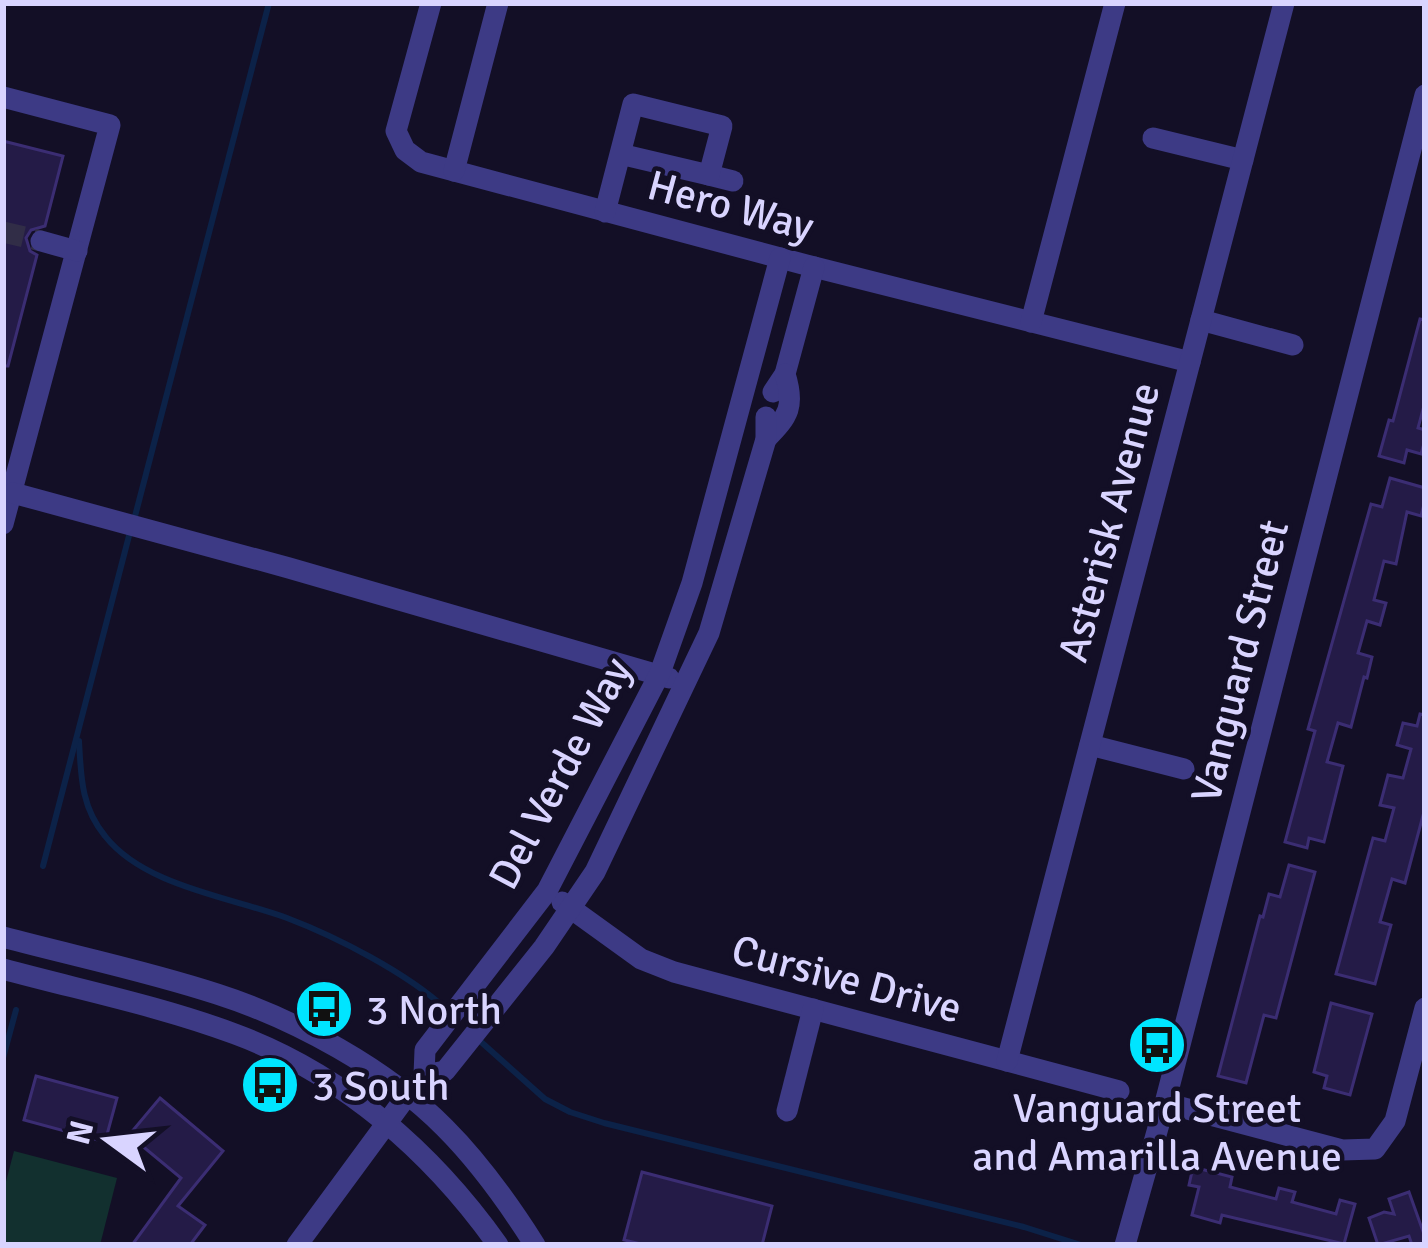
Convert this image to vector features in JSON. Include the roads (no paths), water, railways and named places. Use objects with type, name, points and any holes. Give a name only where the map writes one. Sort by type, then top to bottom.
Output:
[{"type":"street","name":"Hero Way","points":[[430,3],[396,131],[405,150],[421,162],[1190,362]]},
{"type":"street","points":[[454,171],[498,3]]},
{"type":"street","points":[[1031,322],[1115,3]]},
{"type":"street","name":"Asterisk Avenue","points":[[1007,1060],[1284,3]]},
{"type":"street","points":[[3,97],[110,125],[3,524]]},
{"type":"street","points":[[605,212],[633,104],[722,126],[709,175]]},
{"type":"street","name":"Vanguard Street","points":[[1125,1245],[1423,110]]},
{"type":"street","points":[[1153,138],[1243,160]]},
{"type":"street","points":[[620,154],[733,181]]},
{"type":"street","points":[[41,241],[77,251]]},
{"type":"street","name":"Del Verde Way","points":[[780,258],[692,584],[660,674],[547,891],[425,1050],[424,1075],[445,1071],[544,947],[595,872],[686,687],[709,634],[766,428],[785,420],[789,408],[792,396],[779,383],[814,267]]},
{"type":"street","points":[[1201,320],[1293,345]]},
{"type":"street","points":[[734,430],[766,428]]},
{"type":"street","points":[[14,493],[660,674],[686,687]]},
{"type":"street","points":[[1090,745],[1184,769]]},
{"type":"street","name":"Cursive Drive","points":[[547,891],[641,959],[674,972],[1119,1090]]},
{"type":"street","points":[[3,937],[216,994],[322,1040],[406,1095],[444,1127],[535,1245]]},
{"type":"street","points":[[3,969],[235,1034],[306,1067],[386,1122],[421,1153],[498,1245]]},
{"type":"street","points":[[1165,1102],[1342,1150],[1375,1149],[1395,1121],[1425,1008]]},
{"type":"street","points":[[787,1111],[813,1009]]},
{"type":"street","points":[[297,1245],[424,1075]]},
{"type":"waterway","points":[[134,520],[269,3]]},
{"type":"waterway","points":[[43,866],[130,532]]},
{"type":"waterway","points":[[79,741],[91,814],[122,853],[189,888],[327,935],[392,969],[446,1009]]},
{"type":"waterway","points":[[3,1058],[16,1010]]},
{"type":"waterway","points":[[480,1041],[545,1099],[570,1112],[1081,1245]]},
{"type":"tunnel","points":[[3,232],[41,241]]},
{"type":"place","name":"3 North","points":[[324,1009]]},
{"type":"place","name":"Vanguard Street and Amarilla Avenue","points":[[1157,1045]]},
{"type":"place","name":"3 South","points":[[270,1085]]}]
